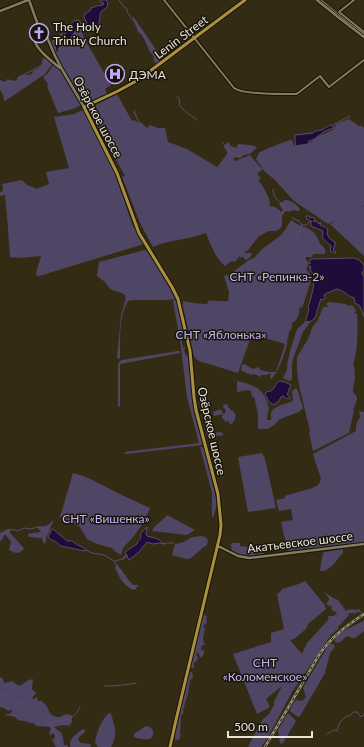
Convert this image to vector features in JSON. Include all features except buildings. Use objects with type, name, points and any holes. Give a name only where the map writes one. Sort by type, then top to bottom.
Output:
[{"type":"main road","points":[[0,11],[29,0],[38,25],[33,34],[39,49],[63,71]]},
{"type":"main road","name":"Lenin Street","points":[[84,107],[137,81],[245,0]]},
{"type":"main road","points":[[318,0],[364,36]]},
{"type":"main road","name":"Озёрское шоссе","points":[[38,25],[47,37],[55,56],[84,107],[116,173],[139,233],[173,288],[178,299],[190,351],[196,410],[218,494],[221,525],[170,747]]},
{"type":"main road","name":"Акатьевское шоссе","points":[[217,546],[238,556],[249,558],[364,544]]},
{"type":"street","points":[[164,0],[234,88],[240,91],[296,94],[320,76],[329,87],[364,60]]},
{"type":"street","points":[[354,0],[340,12],[364,32]]},
{"type":"street","points":[[354,29],[357,26]]},
{"type":"green space","points":[[133,16],[159,54],[158,57],[161,59],[156,64],[153,59],[154,57],[144,39],[138,32]]},
{"type":"green space","points":[[81,22],[85,25],[82,32],[84,38],[111,85],[105,89],[107,94],[85,104],[80,99],[58,60],[51,41],[56,39],[63,31],[60,38],[61,41],[55,43],[56,51],[58,53],[59,45],[69,41],[76,30],[81,28],[79,26]]},
{"type":"green space","points":[[45,58],[53,63],[45,74],[4,101],[0,90],[0,80],[6,82],[7,79],[17,82],[18,77],[32,74],[33,71],[39,68],[42,64],[42,60]]},
{"type":"green space","points":[[54,64],[61,71],[81,105],[58,113],[47,86],[48,84],[43,77],[48,73]]},
{"type":"green space","points":[[117,94],[132,121],[135,120],[139,123],[133,112],[136,110],[135,112],[139,121],[147,128],[150,125],[158,128],[165,128],[168,142],[187,149],[217,167],[227,154],[227,151],[224,148],[228,142],[231,146],[236,148],[238,144],[257,147],[250,154],[244,155],[240,158],[235,157],[233,160],[235,161],[250,155],[262,169],[257,174],[260,177],[258,180],[269,198],[269,206],[279,209],[281,212],[283,210],[279,204],[287,200],[298,206],[300,210],[284,212],[284,215],[282,215],[281,228],[276,231],[269,231],[259,236],[244,253],[251,253],[252,255],[248,259],[245,260],[243,256],[242,258],[239,256],[235,262],[232,261],[225,266],[216,255],[206,233],[166,242],[153,247],[140,223],[122,177],[125,176],[88,109]]},
{"type":"green space","points":[[83,110],[114,171],[133,226],[144,244],[37,276],[36,273],[41,256],[21,258],[10,257],[5,195],[0,196],[0,192],[3,191],[2,184],[22,180],[27,185],[35,189],[49,184],[46,172],[69,168],[54,117],[74,114]]},
{"type":"green space","points":[[349,119],[364,128],[364,256],[330,224],[336,220],[328,224],[294,201],[274,179],[264,171],[256,159],[262,151],[291,140],[294,146],[308,144],[319,136],[333,130],[336,124]]},
{"type":"green space","points":[[291,220],[312,231],[326,252],[324,254],[313,254],[312,257],[305,257],[307,264],[306,269],[311,276],[310,284],[302,308],[299,307],[298,316],[292,323],[292,328],[288,334],[283,358],[279,368],[274,376],[271,379],[271,373],[261,375],[261,377],[241,370],[242,365],[244,364],[253,369],[259,367],[260,370],[276,372],[285,344],[252,334],[238,373],[196,359],[194,356],[183,307],[183,301],[207,304],[208,301],[228,301],[229,292],[224,276],[230,274],[254,258],[262,249],[280,236]]},
{"type":"green space","points":[[145,250],[166,281],[175,299],[128,301],[123,313],[120,336],[120,359],[117,358],[121,316],[126,298],[124,294],[110,289],[105,282],[97,276],[99,262]]},
{"type":"green space","points":[[173,301],[177,301],[185,334],[181,335],[183,348],[186,347],[184,350],[185,354],[190,359],[194,413],[203,445],[126,454],[124,452],[199,443],[187,397],[180,340]]},
{"type":"green space","points":[[329,302],[346,304],[348,306],[351,305],[356,311],[354,313],[357,314],[358,326],[356,353],[353,364],[355,379],[353,392],[357,397],[357,400],[353,410],[349,433],[313,451],[310,431],[299,385],[297,357],[308,339],[313,326],[318,320],[323,307],[329,307],[326,304]]},
{"type":"green space","points":[[308,321],[311,321],[303,332],[294,356],[292,364],[292,380],[290,381],[283,378],[287,370],[290,351],[297,329]]},
{"type":"green space","points":[[180,351],[180,353],[120,364],[120,406],[118,407],[119,362],[122,360]]},
{"type":"green space","points":[[237,381],[254,386],[262,392],[269,409],[267,420],[271,420],[271,412],[275,408],[293,400],[292,391],[296,388],[303,408],[299,412],[280,419],[273,426],[267,429],[258,429],[258,413],[254,397],[252,397],[251,391],[248,390],[237,392]]},
{"type":"green space","points":[[227,404],[236,417],[230,425],[229,421],[225,422],[224,419],[222,419],[226,410],[223,405]]},
{"type":"green space","points":[[221,409],[223,414],[214,416],[213,412]]},
{"type":"green space","points":[[204,410],[208,410],[207,416],[211,416],[211,419],[209,420],[214,433],[219,432],[223,433],[223,435],[218,435],[212,438],[208,437],[206,433]]},
{"type":"green space","points":[[359,411],[364,412],[364,543],[288,552],[281,522],[293,520],[291,509],[279,511],[276,500],[318,485],[321,479],[313,454],[356,431],[356,425],[360,417]]},
{"type":"green space","points":[[200,447],[204,447],[213,482],[217,504],[213,518],[212,493]]},
{"type":"green space","points":[[262,453],[265,459],[276,508],[248,512],[238,457]]},
{"type":"green space","name":"СНТ «Вишенка»","points":[[73,473],[93,480],[150,508],[144,522],[123,548],[121,555],[112,548],[97,544],[87,539],[79,526],[60,517]]},
{"type":"green space","name":"СНТ «Вишенка»","points":[[167,515],[195,530],[187,535],[152,531],[155,526]]},
{"type":"green space","points":[[52,521],[53,522],[45,544],[42,538],[29,537],[28,534],[41,531],[38,529],[39,526],[46,526]]},
{"type":"green space","points":[[10,529],[10,533],[23,547],[24,549],[20,552],[16,553],[9,550],[11,542],[6,535],[4,535],[0,541],[0,533]]},
{"type":"green space","points":[[192,537],[205,537],[208,540],[207,545],[189,559],[172,555],[175,544],[182,543]]},
{"type":"green space","points":[[232,543],[240,543],[240,546],[263,549],[264,556],[255,557],[240,555],[232,551]]},
{"type":"green space","points":[[343,549],[343,553],[333,565],[324,571],[320,570],[323,553]]},
{"type":"green space","points":[[117,565],[134,585],[138,585],[134,590],[127,587],[122,581],[115,568]]},
{"type":"green space","name":"СНТ «Коломенское»","points":[[305,581],[324,604],[326,609],[308,624],[306,629],[294,639],[290,640],[302,654],[307,643],[329,619],[328,616],[337,614],[331,610],[332,607],[326,604],[329,598],[324,592],[338,600],[346,611],[360,609],[363,613],[348,613],[349,615],[331,635],[292,692],[267,739],[261,747],[248,747],[262,720],[269,714],[282,686],[266,699],[270,707],[257,714],[233,654],[271,642],[271,633],[284,629],[277,594],[282,589]]},
{"type":"green space","points":[[202,614],[207,616],[206,624],[203,626],[205,629],[203,639],[205,645],[202,645],[201,650],[204,650],[204,654],[201,658],[198,652],[196,655],[198,657],[197,661],[194,662],[194,668],[191,668],[190,665]]},
{"type":"green space","points":[[364,621],[364,631],[355,638],[347,636],[339,643],[335,642],[335,638],[341,633]]},
{"type":"green space","points":[[331,643],[335,647],[330,653],[325,673],[298,717],[290,711],[291,708],[296,700],[302,701],[306,697],[303,688]]},
{"type":"green space","points":[[190,672],[192,672],[193,678],[190,680],[188,694],[183,710],[184,712],[181,716],[180,738],[179,740],[177,739],[176,742],[174,734],[180,716],[179,714]]},
{"type":"green space","points":[[0,677],[5,683],[12,681],[19,686],[33,679],[32,689],[36,693],[32,699],[37,697],[38,701],[40,700],[45,704],[53,716],[60,717],[68,714],[72,716],[72,722],[69,726],[63,725],[54,727],[60,731],[64,745],[67,745],[68,747],[56,747],[52,740],[55,736],[53,733],[51,735],[49,734],[51,729],[50,727],[37,726],[33,723],[19,721],[15,717],[5,715],[10,714],[13,709],[9,711],[2,707],[0,708]]},
{"type":"green space","points":[[109,713],[111,714],[115,727],[115,739],[111,747],[98,747],[95,742],[97,734]]},
{"type":"green space","points":[[287,714],[289,714],[296,721],[281,744],[278,730]]},
{"type":"green space","points":[[148,726],[153,730],[151,739],[134,737],[134,734]]},
{"type":"green space","points":[[83,729],[85,732],[79,737],[78,740],[81,743],[90,744],[91,747],[70,747],[72,739]]},
{"type":"shaded area","points":[[101,0],[106,0],[108,3],[107,7],[101,12],[97,27],[91,30],[86,25],[87,23],[84,16],[91,10],[91,8],[103,5],[104,3],[100,2]]},
{"type":"shaded area","points":[[78,20],[81,23],[79,26],[81,29],[76,30],[69,40],[61,43],[58,54],[55,43],[61,41],[70,25],[74,21]]},
{"type":"shaded area","points":[[331,125],[333,128],[323,132],[315,139],[309,141],[308,144],[296,146],[295,135],[313,133]]},
{"type":"shaded area","points":[[306,216],[309,216],[310,218],[312,217],[315,219],[313,221],[318,222],[319,224],[321,222],[320,225],[327,229],[327,234],[330,239],[335,242],[333,250],[336,252],[335,253],[330,251],[331,246],[323,238],[323,231],[311,226],[311,221],[307,219]]},
{"type":"shaded area","points":[[354,258],[359,260],[364,265],[364,270],[362,273],[364,277],[364,317],[360,306],[355,303],[354,298],[336,289],[324,295],[325,298],[323,300],[321,299],[320,301],[315,318],[312,321],[307,321],[305,323],[309,309],[308,307],[314,273],[310,271],[311,267],[305,260],[310,264],[311,259]]},
{"type":"shaded area","points":[[279,381],[291,385],[287,394],[290,398],[288,399],[282,396],[274,405],[269,402],[265,394],[273,389]]},
{"type":"shaded area","points":[[147,527],[147,536],[158,539],[164,544],[153,544],[147,542],[139,552],[129,560],[125,552],[137,544],[141,533]]},
{"type":"shaded area","points":[[52,529],[67,541],[72,541],[86,550],[60,546],[57,542],[48,537]]},
{"type":"waterway","points":[[119,0],[127,9],[127,12],[155,51],[159,61]]},
{"type":"waterway","points":[[0,82],[17,82],[18,78],[39,67],[48,60]]},
{"type":"waterway","points":[[177,97],[179,98],[180,106],[184,110]]},
{"type":"waterway","points":[[185,111],[197,120]]},
{"type":"waterway","points":[[333,125],[350,116]]},
{"type":"waterway","points":[[222,142],[231,153],[241,157]]},
{"type":"waterway","points":[[256,168],[261,170]]},
{"type":"waterway","points":[[273,189],[274,196],[287,211]]},
{"type":"waterway","points":[[292,218],[299,221],[302,225],[306,225],[311,221]]},
{"type":"waterway","points":[[302,225],[298,232],[298,240],[299,247],[303,254]]},
{"type":"waterway","points":[[304,256],[305,260]]},
{"type":"waterway","points":[[0,537],[12,529],[17,531],[25,528],[30,529],[39,527],[49,532]]},
{"type":"waterway","points":[[164,544],[174,543]]},
{"type":"waterway","points":[[86,550],[92,553],[104,555],[114,561],[127,584],[136,589]]},
{"type":"waterway","points":[[115,561],[122,559],[126,555]]},
{"type":"waterway","points":[[123,559],[127,556]]},
{"type":"waterway","points":[[105,686],[136,683]]},
{"type":"waterway","points":[[0,694],[4,695],[13,702],[22,703],[25,708],[40,714],[57,735],[60,747]]},
{"type":"waterway","points":[[50,722],[68,719],[75,715],[80,707]]},
{"type":"waterway","points":[[327,734],[334,730],[337,731],[340,722],[347,716],[350,716],[353,712],[357,712],[361,717],[364,714]]},
{"type":"tram line","points":[[321,0],[364,34]]},
{"type":"railway","points":[[265,747],[319,655],[339,632],[364,614]]},
{"type":"place","name":"The Holy Trinity Church","points":[[39,33]]},
{"type":"place","name":"ДЭМА","points":[[115,74]]},
{"type":"park label","name":"СНТ «Репинка-2»","points":[[277,276]]},
{"type":"park label","name":"СНТ «Яблонька»","points":[[221,334]]}]
